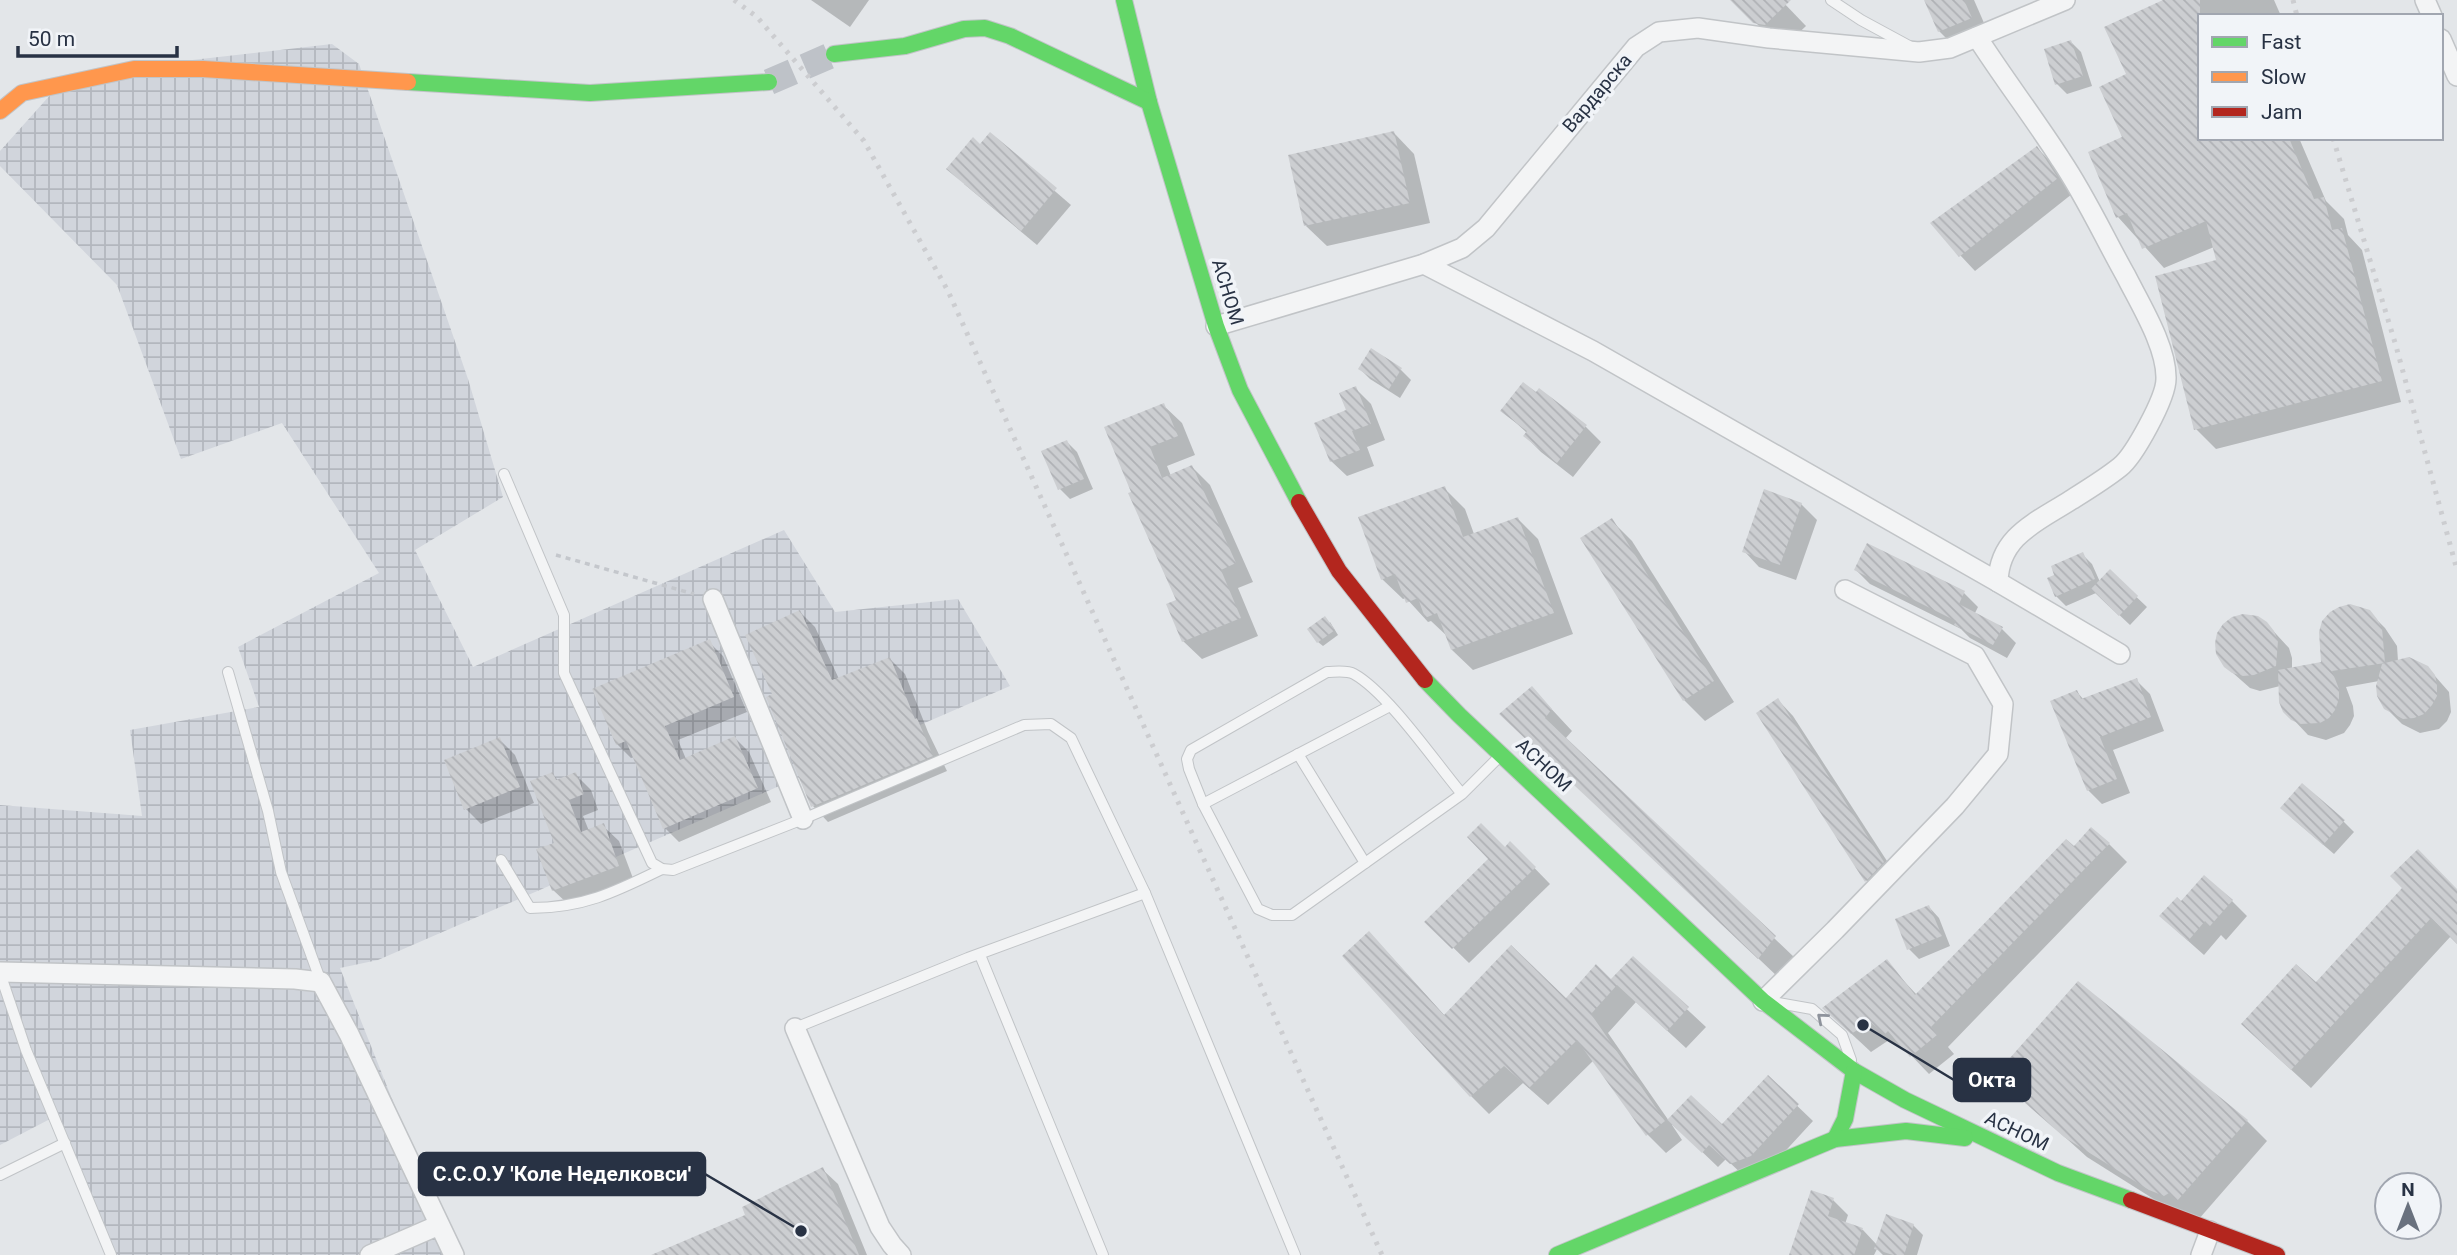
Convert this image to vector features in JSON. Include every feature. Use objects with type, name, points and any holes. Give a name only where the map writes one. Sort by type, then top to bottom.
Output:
[{"type":"street","name":"АСНОМ","points":[[1124,0],[1150,102],[1216,326],[1240,390],[1297,499],[1339,571],[1414,669],[1763,1001],[1854,1071],[1905,1100],[2058,1173],[2277,1255]]},
{"type":"street","name":"Вардарска","points":[[1216,326],[1424,264],[1462,248],[1486,228],[1636,47],[1660,32],[1698,28],[1769,38],[1919,52],[1950,48],[2065,0]]},
{"type":"street","points":[[834,54],[905,46],[964,29],[985,28],[1010,36],[1150,102]]},
{"type":"street","points":[[1977,37],[2062,162],[2099,224],[2145,311],[2159,347],[2166,376],[2159,405],[2122,466],[2034,523],[2006,547],[1998,567],[1998,582]]},
{"type":"street","points":[[2443,44],[2457,76]]},
{"type":"street","points":[[0,111],[22,93],[134,69],[203,69],[590,93],[769,82]]},
{"type":"street","points":[[1424,264],[1592,351],[2120,654]]},
{"type":"street","points":[[1763,1001],[1955,806],[1998,754],[2003,704],[1975,656],[1845,590]]},
{"type":"street","points":[[713,599],[803,819]]},
{"type":"street","points":[[0,973],[295,979],[321,982],[349,1034],[454,1255]]},
{"type":"street","points":[[795,1028],[880,1227],[901,1255]]},
{"type":"street","points":[[1835,1139],[1848,1110],[1854,1071]]},
{"type":"street","points":[[1557,1255],[1835,1139],[1906,1130],[1987,1140]]},
{"type":"street","points":[[370,1255],[439,1225]]},
{"type":"street","points":[[2201,1255],[2210,1231]]},
{"type":"lane","points":[[1831,0],[1919,52]]},
{"type":"lane","points":[[504,474],[564,615],[564,673],[652,863],[662,869],[674,870],[803,819],[1024,724],[1051,724],[1071,738],[1145,893],[1295,1255]]},
{"type":"lane","points":[[228,672],[268,811],[281,872],[321,982]]},
{"type":"lane","points":[[1462,794],[1390,706],[1351,672],[1327,672],[1191,750],[1187,759],[1203,804],[1258,909],[1272,915],[1292,915],[1462,794],[1502,754]]},
{"type":"lane","points":[[1203,804],[1390,706]]},
{"type":"lane","points":[[1298,754],[1365,863]]},
{"type":"lane","points":[[500,860],[530,908],[559,908],[612,894],[662,869]]},
{"type":"lane","points":[[795,1028],[1145,893]]},
{"type":"lane","points":[[980,955],[1103,1255]]},
{"type":"lane","points":[[0,973],[26,1050],[111,1255]]},
{"type":"lane","points":[[1763,1001],[1812,1009],[1843,1035],[1854,1071]]},
{"type":"lane","points":[[0,1175],[65,1143]]},
{"type":"path","points":[[537,550],[713,599]]},
{"type":"shaded area","points":[[332,44],[359,64],[468,379],[503,497],[415,550],[473,667],[784,530],[835,612],[958,599],[1010,686],[378,960],[340,968],[454,1255],[108,1255],[52,1118],[0,1145],[0,805],[142,816],[130,730],[259,707],[238,647],[379,573],[282,423],[181,459],[117,285],[0,166],[0,151],[69,74]]},
{"type":"building","points":[[1730,0],[1791,0],[1765,25],[1753,23]]},
{"type":"building","points":[[1924,0],[1964,0],[1972,18],[1938,32]]},
{"type":"building","points":[[2163,0],[2200,0],[2198,140],[2290,140],[2314,199],[2324,197],[2332,230],[2342,228],[2382,381],[2194,430],[2155,276],[2216,260],[2206,221],[2142,249],[2127,213],[2116,218],[2088,152],[2122,137],[2099,87],[2126,74],[2104,27]]},
{"type":"building","points":[[2071,40],[2083,76],[2055,85],[2044,49]]},
{"type":"building","points":[[1394,131],[1410,203],[1304,226],[1288,155]]},
{"type":"building","points":[[990,132],[1057,188],[1021,231],[946,169],[973,137],[980,144]]},
{"type":"building","points":[[2037,146],[2058,178],[1959,257],[1930,223]]},
{"type":"building","points":[[1371,348],[1402,368],[1389,389],[1358,369]]},
{"type":"building","points":[[1523,382],[1536,392],[1539,388],[1587,425],[1557,463],[1523,436],[1527,431],[1500,411]]},
{"type":"building","points":[[1356,386],[1371,424],[1352,431],[1360,450],[1330,462],[1314,423],[1346,410],[1339,393]]},
{"type":"building","points":[[1164,403],[1178,436],[1150,447],[1162,478],[1192,465],[1236,563],[1221,570],[1241,618],[1182,642],[1166,604],[1176,600],[1128,493],[1131,492],[1104,427]]},
{"type":"building","points":[[1067,440],[1084,479],[1058,490],[1041,451]]},
{"type":"building","points":[[1445,486],[1463,537],[1518,517],[1554,613],[1451,650],[1437,613],[1425,618],[1418,598],[1406,603],[1395,574],[1381,580],[1358,517]]},
{"type":"building","points":[[1764,489],[1802,503],[1780,565],[1742,552]]},
{"type":"building","points":[[1612,518],[1714,681],[1683,701],[1580,538]]},
{"type":"building","points":[[1867,543],[1965,591],[1959,604],[2003,627],[1993,645],[1954,625],[1956,621],[1854,570]]},
{"type":"building","points":[[2083,552],[2095,579],[2055,597],[2047,578],[2054,575],[2051,566]]},
{"type":"building","points":[[2110,569],[2138,596],[2119,616],[2091,589]]},
{"type":"building","points":[[2350,604],[2370,610],[2377,619],[2382,628],[2385,663],[2332,671],[2339,689],[2339,699],[2329,718],[2320,723],[2300,724],[2291,720],[2283,712],[2279,702],[2278,670],[2321,662],[2319,632],[2322,621],[2330,612]]},
{"type":"building","points":[[800,610],[832,680],[890,657],[933,756],[811,807],[766,697],[772,694],[745,635]]},
{"type":"building","points":[[2243,614],[2258,616],[2267,622],[2278,641],[2276,666],[2254,675],[2243,676],[2224,667],[2216,654],[2215,643],[2223,624],[2232,617]]},
{"type":"building","points":[[1325,616],[1335,630],[1317,643],[1307,629]]},
{"type":"building","points":[[710,639],[734,697],[665,726],[680,760],[735,736],[758,788],[663,829],[626,741],[616,745],[592,689]]},
{"type":"building","points":[[2409,657],[2428,666],[2435,675],[2437,696],[2424,714],[2403,719],[2384,709],[2377,696],[2376,686],[2382,664]]},
{"type":"building","points":[[2137,678],[2151,717],[2100,737],[2117,779],[2087,791],[2050,701],[2077,690],[2081,699]]},
{"type":"building","points":[[1532,686],[1552,709],[1545,718],[1776,936],[1758,959],[1499,714]]},
{"type":"building","points":[[1778,698],[1884,862],[1865,882],[1756,713]]},
{"type":"building","points":[[500,737],[520,787],[464,810],[444,760]]},
{"type":"building","points":[[553,772],[556,780],[576,772],[584,794],[569,800],[581,832],[604,823],[619,866],[552,891],[536,849],[554,843],[530,781]]},
{"type":"building","points":[[2302,783],[2345,820],[2323,845],[2280,808]]},
{"type":"building","points":[[1481,823],[1505,847],[1510,841],[1536,867],[1452,949],[1424,922],[1488,859],[1467,837]]},
{"type":"building","points":[[2091,827],[2110,843],[1931,1027],[1937,1035],[1910,1057],[1888,1031],[1885,1034],[1870,1022],[1851,1034],[1822,1008],[1887,959],[1915,995],[2066,839],[2074,846]]},
{"type":"building","points":[[2418,849],[2457,889],[2457,944],[2431,918],[2291,1070],[2241,1024],[2296,964],[2316,982],[2402,888],[2390,876]]},
{"type":"building","points":[[2204,875],[2233,900],[2210,926],[2205,921],[2188,941],[2159,916],[2177,897],[2181,901]]},
{"type":"building","points":[[1929,905],[1942,936],[1907,950],[1895,919]]},
{"type":"building","points":[[1369,931],[1444,1015],[1511,945],[1566,998],[1596,964],[1611,979],[1633,956],[1689,1007],[1667,1031],[1617,985],[1591,1014],[1665,1121],[1646,1136],[1577,1040],[1529,1088],[1504,1066],[1470,1097],[1342,956]]},
{"type":"building","points":[[2078,981],[2248,1120],[2177,1201],[2169,1193],[2164,1196],[2149,1190],[2064,1137],[1994,1076]]},
{"type":"building","points":[[1768,1075],[1799,1104],[1751,1156],[1730,1164],[1709,1145],[1702,1153],[1667,1120],[1691,1095],[1722,1124]]},
{"type":"building","points":[[823,1167],[859,1255],[651,1255],[745,1215],[742,1207]]},
{"type":"building","points":[[1811,1190],[1834,1198],[1828,1216],[1863,1228],[1854,1255],[1789,1255]]},
{"type":"building","points":[[1886,1214],[1914,1224],[1904,1255],[1893,1255],[1874,1249]]},
{"type":"tunnel","points":[[769,82],[834,54]]},
{"type":"railway","points":[[734,0],[757,17],[864,141],[948,291],[1382,1255]]},
{"type":"railway","points":[[2293,0],[2296,14]]},
{"type":"railway","points":[[2334,140],[2396,346],[2457,570]]},
{"type":"traffic: fast","points":[[1124,0],[1149,102],[1216,326],[1240,390],[1299,502]]},
{"type":"traffic: fast","points":[[834,54],[905,46],[964,29],[985,28],[1010,36],[1149,102]]},
{"type":"traffic: fast","points":[[408,82],[590,93],[769,82]]},
{"type":"traffic: fast","points":[[1425,680],[1763,1001],[1854,1071],[1905,1100],[2058,1173],[2131,1200]]},
{"type":"traffic: fast","points":[[1835,1139],[1845,1119],[1854,1071]]},
{"type":"traffic: fast","points":[[1557,1255],[1835,1139],[1906,1131],[1965,1138]]},
{"type":"traffic: slow","points":[[0,111],[22,93],[134,69],[203,69],[408,82]]},
{"type":"traffic: jam","points":[[1299,502],[1339,571],[1425,680]]},
{"type":"traffic: jam","points":[[2131,1200],[2277,1255]]},
{"type":"place","name":"Окта","points":[[1863,1025]]},
{"type":"place","name":"С.С.О.У 'Коле Неделковси'","points":[[801,1231]]}]
